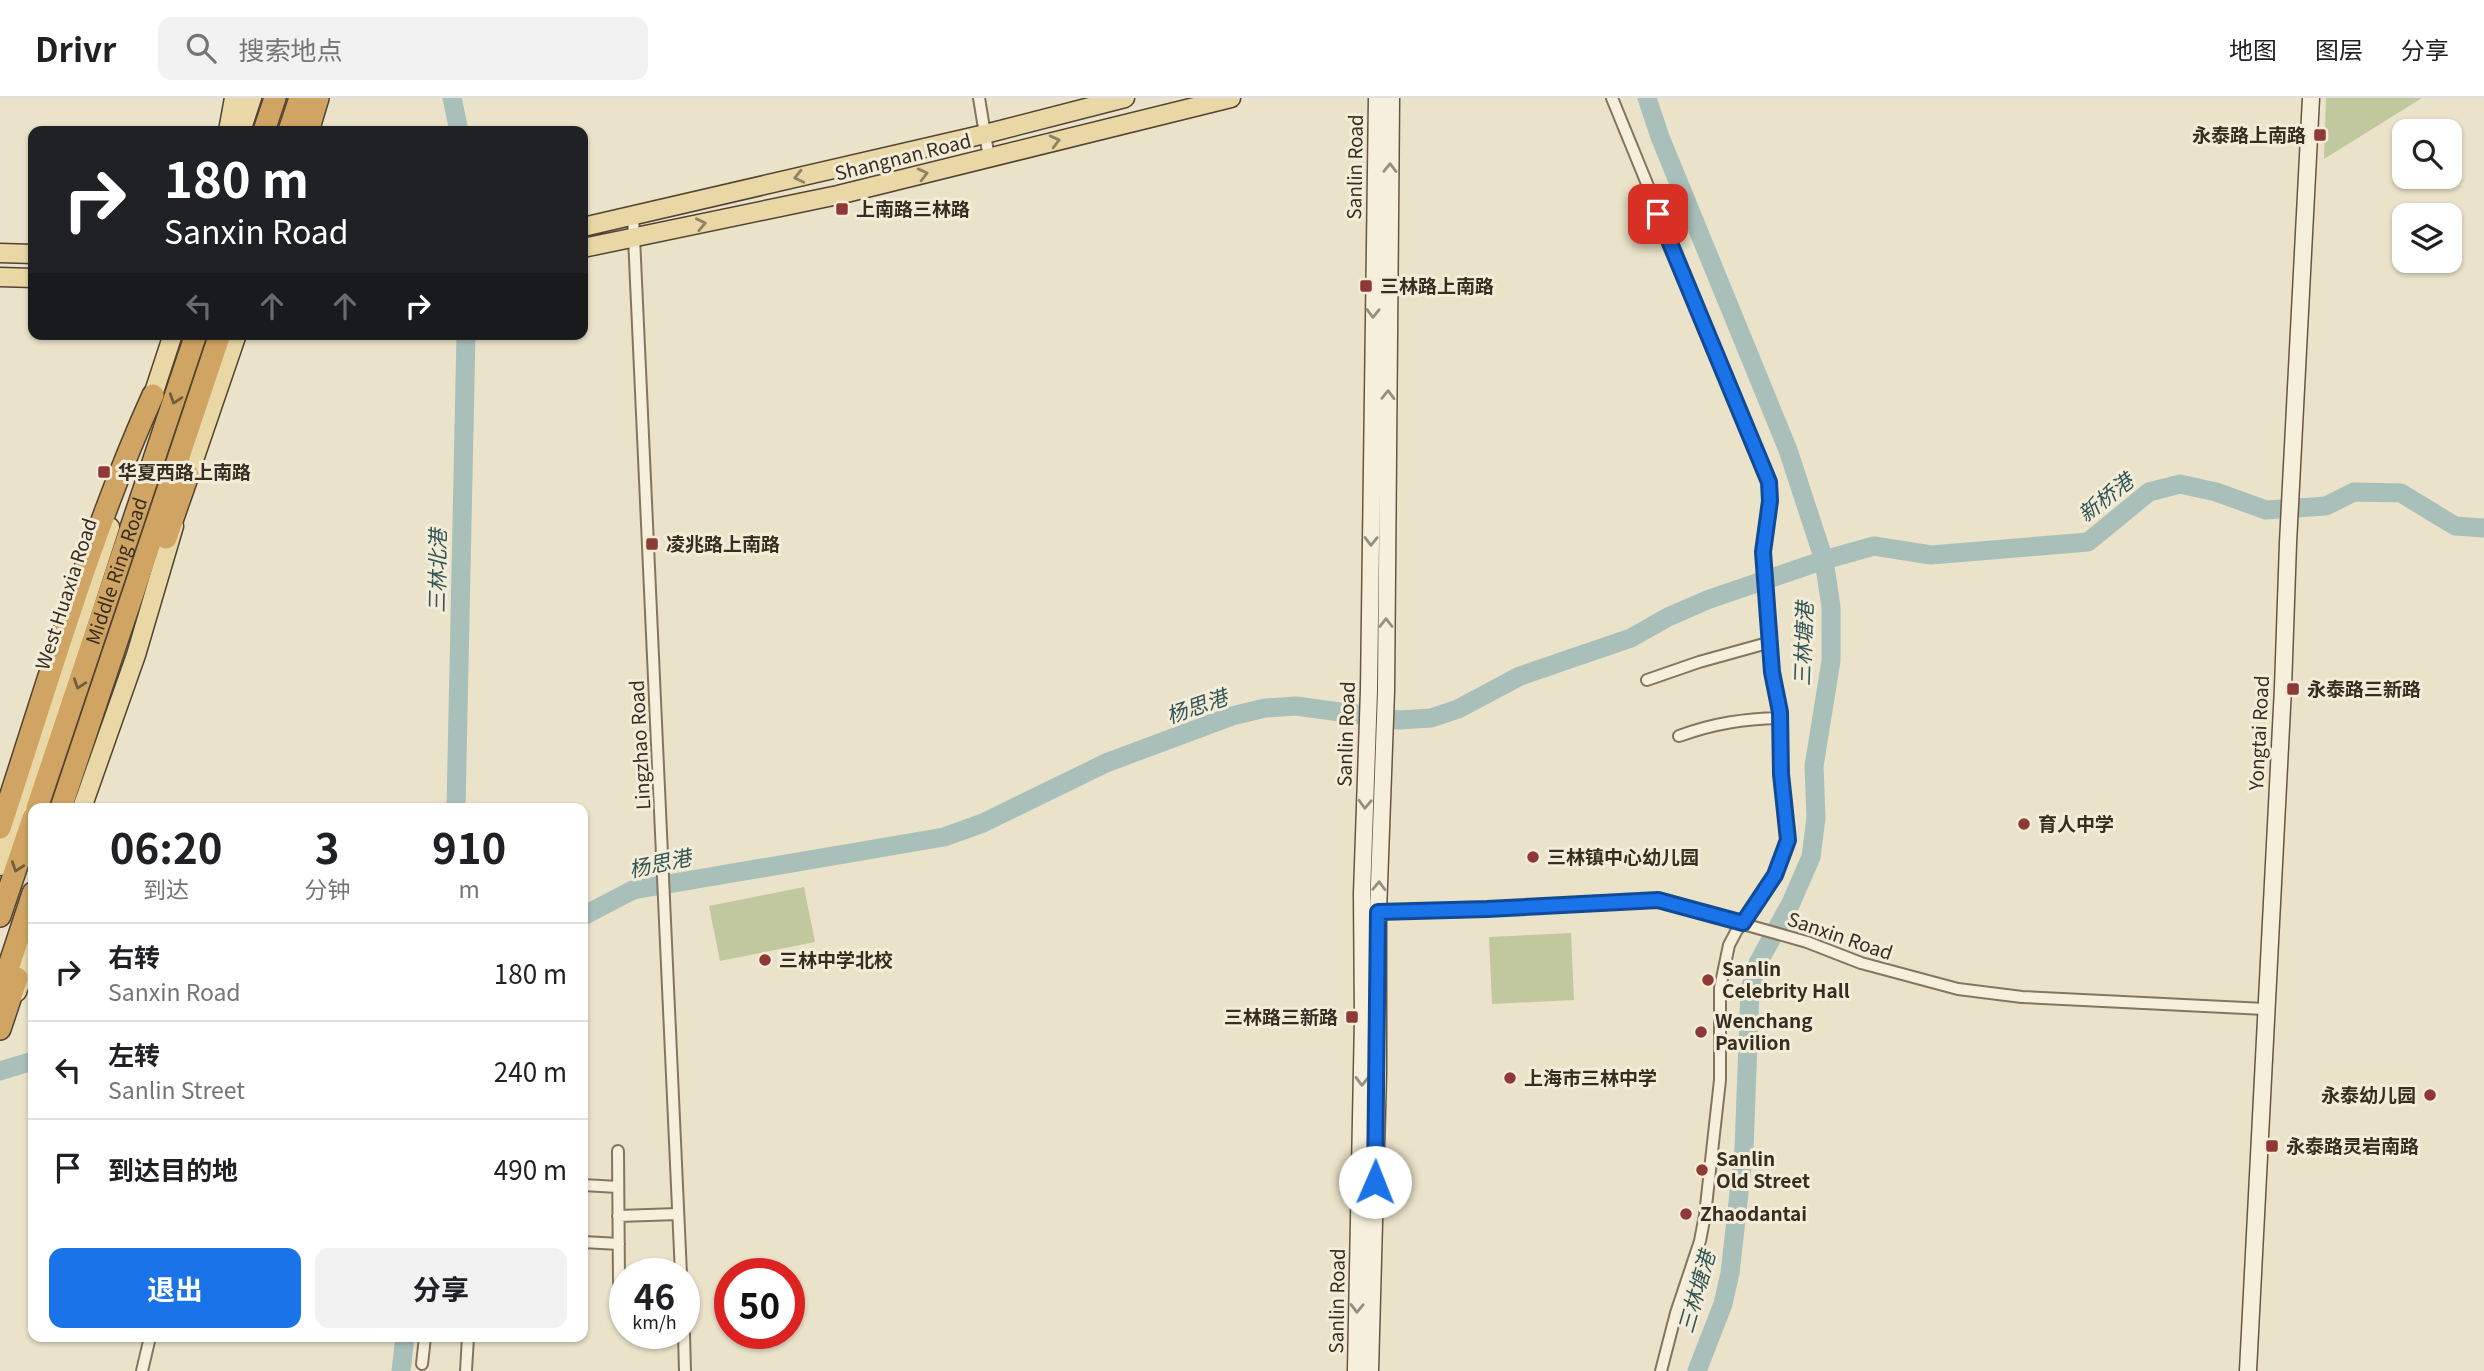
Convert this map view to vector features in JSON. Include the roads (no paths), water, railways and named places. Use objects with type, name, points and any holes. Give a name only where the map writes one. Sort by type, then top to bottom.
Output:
[{"type":"highway","points":[[266,126],[275,98]]},
{"type":"highway","points":[[300,126],[303,98]]},
{"type":"highway","points":[[302,126],[320,98]]},
{"type":"highway","name":"Middle Ring Road","points":[[39,803],[194,340]]},
{"type":"highway","name":"Middle Ring Road","points":[[63,803],[217,340]]},
{"type":"highway","points":[[0,828],[101,520],[153,394]]},
{"type":"highway","points":[[76,803],[188,475]]},
{"type":"highway","points":[[0,916],[28,833]]},
{"type":"highway","points":[[0,993],[28,908]]},
{"type":"highway","points":[[1,1034],[28,946]]},
{"type":"main road","points":[[229,126],[234,98]]},
{"type":"main road","points":[[243,126],[252,98]]},
{"type":"main road","name":"Shangnan Road","points":[[588,226],[985,134],[1125,98]]},
{"type":"main road","name":"Shangnan Road","points":[[588,247],[838,195],[1231,98]]},
{"type":"main road","name":"Sanlin Road","points":[[1370,1371],[1378,1073],[1371,913],[1362,894],[1369,690],[1377,98]]},
{"type":"main road","name":"Sanlin Road","points":[[1356,1371],[1371,913],[1386,691],[1391,98]]},
{"type":"main road","name":"Yongtai Road","points":[[2248,1371],[2311,98]]},
{"type":"main road","points":[[0,253],[28,254]]},
{"type":"main road","points":[[0,276],[28,278]]},
{"type":"main road","name":"West Huaxia Road","points":[[0,866],[171,340]]},
{"type":"main road","points":[[84,803],[135,655],[188,475],[235,340]]},
{"type":"main road","points":[[0,828],[110,473],[153,394]]},
{"type":"main road","points":[[1,1034],[28,961]]},
{"type":"street","points":[[979,98],[989,158]]},
{"type":"street","points":[[1612,98],[1765,470],[1770,491],[1763,552],[1772,672],[1781,718],[1781,774],[1788,845],[1775,875],[1746,923],[1732,936],[1729,945],[1720,988],[1720,1080],[1705,1215],[1700,1241],[1676,1313],[1661,1371]]},
{"type":"street","name":"Lingzhao Road","points":[[633,215],[680,1258]]},
{"type":"street","points":[[1647,680],[1770,642]]},
{"type":"street","points":[[1679,736],[1712,724],[1781,718]]},
{"type":"street","name":"Sanxin Road","points":[[1371,913],[1658,900],[1746,923],[1861,963],[1938,984],[1988,994],[2265,1009]]},
{"type":"street","points":[[618,1151],[619,1258]]},
{"type":"street","points":[[588,1185],[618,1187]]},
{"type":"street","points":[[618,1216],[678,1214]]},
{"type":"street","points":[[588,1242],[619,1244]]},
{"type":"street","points":[[142,1371],[149,1342]]},
{"type":"street","points":[[422,1364],[424,1342]]},
{"type":"street","points":[[466,1371],[468,1342]]},
{"type":"street","points":[[684,1349],[685,1371]]},
{"type":"waterway","name":"三林北港","points":[[452,98],[458,126]]},
{"type":"waterway","name":"三林塘港","points":[[1647,98],[1660,137],[1788,450],[1824,560],[1831,607],[1831,661],[1814,766],[1816,818],[1811,857],[1791,903],[1758,963],[1750,989],[1744,1149],[1730,1273],[1723,1304],[1697,1371]]},
{"type":"waterway","name":"三林北港","points":[[456,803],[466,340]]},
{"type":"waterway","name":"杨思港","points":[[588,913],[633,890],[944,837],[983,823],[1106,763],[1232,716],[1265,708],[1296,706],[1399,720],[1431,718],[1458,709],[1520,676],[1631,638],[1668,617],[1707,600],[1874,546],[1931,555],[2088,542],[2149,492],[2180,484],[2216,492],[2266,510],[2326,506],[2354,492],[2401,493],[2455,526],[2484,528]]},
{"type":"waterway","name":"杨思港","points":[[0,1071],[28,1063]]},
{"type":"waterway","name":"三林北港","points":[[401,1371],[404,1342]]},
{"type":"place","name":"永泰路上南路","points":[[2320,135]]},
{"type":"place","name":"上南路三林路","points":[[842,209]]},
{"type":"place","name":"三林路上南路","points":[[1366,286]]},
{"type":"place","name":"华夏西路上南路","points":[[104,472]]},
{"type":"place","name":"凌兆路上南路","points":[[652,544]]},
{"type":"place","name":"永泰路三新路","points":[[2293,689]]},
{"type":"place","name":"育人中学","points":[[2024,824]]},
{"type":"place","name":"三林镇中心幼儿园","points":[[1533,857]]},
{"type":"place","name":"三林中学北校","points":[[765,960]]},
{"type":"place","name":"Sanlin Celebrity Hall","points":[[1708,980]]},
{"type":"place","name":"三林路三新路","points":[[1352,1017]]},
{"type":"place","name":"Wenchang Pavilion","points":[[1701,1032]]},
{"type":"place","name":"上海市三林中学","points":[[1510,1078]]},
{"type":"place","name":"永泰幼儿园","points":[[2430,1095]]},
{"type":"place","name":"永泰路灵岩南路","points":[[2272,1146]]},
{"type":"place","name":"Sanlin Old Street","points":[[1702,1170]]},
{"type":"place","name":"Zhaodantai","points":[[1686,1214]]},
{"type":"water label","name":"新桥港","points":[[2106,498]]}]
